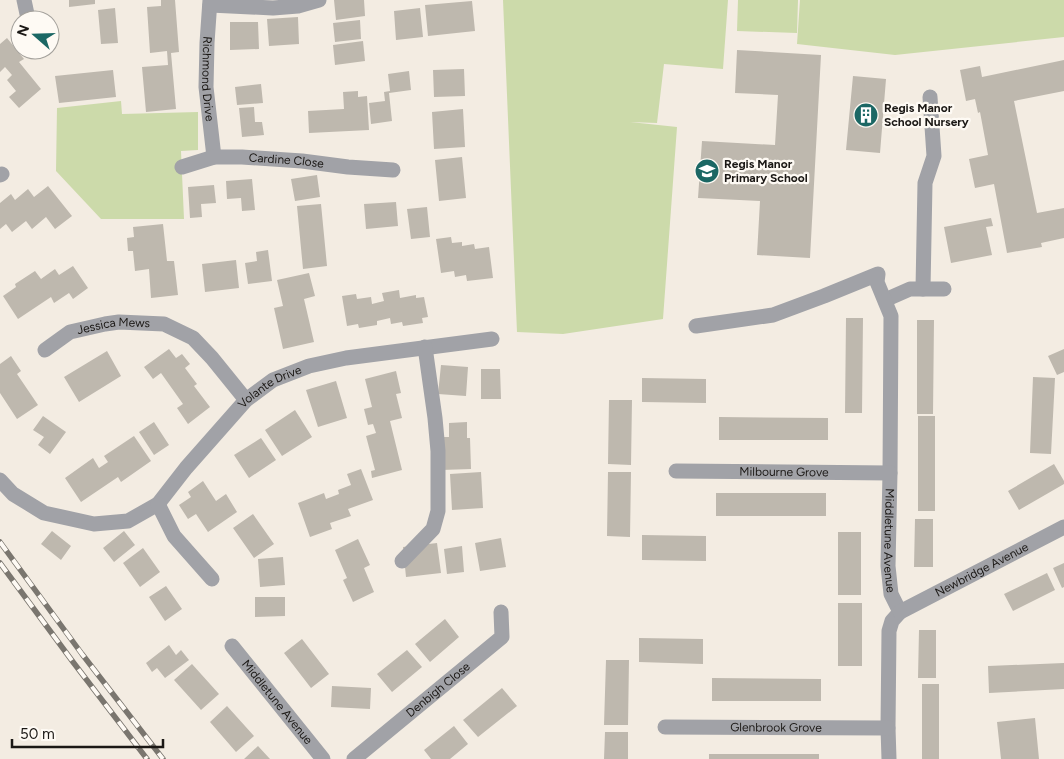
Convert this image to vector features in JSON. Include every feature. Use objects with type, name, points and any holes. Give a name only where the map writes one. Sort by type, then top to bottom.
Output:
[{"type":"street","points":[[210,2],[273,8],[298,6],[320,0]]},
{"type":"street","name":"Richmond Drive","points":[[210,2],[206,86],[214,157]]},
{"type":"street","points":[[923,289],[925,183],[934,156],[930,97]]},
{"type":"street","name":"Cardine Close","points":[[182,168],[214,157],[242,157],[394,170]]},
{"type":"street","points":[[696,326],[773,315],[878,274],[878,282],[885,300],[910,289],[944,289]]},
{"type":"street","name":"Middletune Avenue","points":[[885,300],[891,316],[888,566],[891,594],[900,612]]},
{"type":"street","name":"Jessica Mews","points":[[44,350],[70,332],[105,324],[119,322],[164,324],[193,338],[246,400]]},
{"type":"street","name":"Volante Drive","points":[[0,480],[13,494],[44,513],[94,524],[128,521],[158,504],[186,468],[246,400],[273,380],[309,366],[346,358],[492,339]]},
{"type":"street","points":[[402,561],[435,526],[438,511],[438,450],[425,348]]},
{"type":"street","name":"Milbourne Grove","points":[[676,471],[890,473]]},
{"type":"street","points":[[158,504],[174,536],[212,578]]},
{"type":"street","name":"Newbridge Avenue","points":[[900,612],[1064,527]]},
{"type":"street","name":"Denbigh Close","points":[[354,759],[502,637],[501,612]]},
{"type":"street","points":[[888,759],[889,631],[892,621],[900,612]]},
{"type":"street","name":"Middletune Avenue","points":[[232,646],[323,759]]},
{"type":"street","name":"Glenbrook Grove","points":[[665,727],[888,728]]},
{"type":"green space","points":[[503,0],[728,0],[723,69],[664,64],[657,123],[630,122],[677,127],[663,319],[563,334],[517,332]]},
{"type":"green space","points":[[738,0],[798,0],[797,33],[737,31]]},
{"type":"green space","points":[[800,0],[1064,0],[1064,37],[895,55],[797,44]]},
{"type":"green space","points":[[121,101],[122,114],[198,112],[198,150],[181,151],[184,219],[101,219],[56,171],[57,108]]},
{"type":"building","points":[[69,0],[95,0],[95,4],[69,7]]},
{"type":"building","points":[[161,0],[175,0],[179,52],[171,53],[176,109],[146,112],[142,67],[168,65],[167,51],[150,53],[147,7],[161,6]]},
{"type":"building","points":[[334,0],[364,0],[365,16],[336,20]]},
{"type":"building","points":[[472,1],[475,31],[428,36],[425,5]]},
{"type":"building","points":[[115,8],[118,43],[101,44],[98,10]]},
{"type":"building","points":[[420,8],[423,37],[396,40],[394,11]]},
{"type":"building","points":[[298,17],[299,44],[269,46],[267,19]]},
{"type":"building","points":[[360,20],[361,39],[335,42],[333,23]]},
{"type":"building","points":[[230,22],[258,22],[259,49],[230,50]]},
{"type":"building","points":[[7,38],[10,42],[10,60],[22,60],[19,62],[41,89],[19,108],[9,97],[16,91],[7,80],[12,75],[5,67],[0,72],[0,44]]},
{"type":"building","points":[[363,41],[365,61],[335,65],[333,45]]},
{"type":"building","points":[[737,50],[821,55],[810,258],[757,255],[760,201],[698,198],[702,141],[775,145],[778,95],[735,93]]},
{"type":"building","points":[[1064,60],[1064,91],[1014,101],[1037,213],[1064,208],[1064,238],[1041,243],[1042,247],[1007,253],[994,184],[975,188],[969,159],[988,155],[980,112],[978,113],[975,99],[966,101],[960,70],[980,66],[982,77]]},
{"type":"building","points":[[464,69],[465,96],[434,97],[433,70]]},
{"type":"building","points":[[113,70],[116,97],[59,103],[55,76]]},
{"type":"building","points":[[409,71],[411,90],[389,93],[392,121],[371,124],[369,103],[385,101],[384,92],[390,91],[388,74]]},
{"type":"building","name":"Regis Manor School Nursery","points":[[853,76],[886,79],[880,153],[846,150]]},
{"type":"building","points":[[261,84],[263,103],[237,105],[235,87]]},
{"type":"building","points":[[358,91],[358,97],[367,96],[369,130],[309,133],[308,111],[344,109],[343,92]]},
{"type":"building","points":[[254,107],[255,122],[262,122],[264,135],[242,137],[239,108]]},
{"type":"building","points":[[463,109],[465,147],[434,149],[432,112]]},
{"type":"building","points":[[462,157],[466,198],[439,201],[435,160]]},
{"type":"building","points":[[317,175],[320,197],[295,201],[291,179]]},
{"type":"building","points":[[252,179],[255,210],[242,211],[241,198],[227,199],[226,181]]},
{"type":"building","points":[[214,185],[216,203],[201,204],[202,217],[190,218],[188,187]]},
{"type":"building","points":[[48,186],[72,216],[55,229],[46,217],[32,229],[26,221],[12,232],[6,224],[0,229],[0,203],[11,194],[15,200],[28,189],[34,197]]},
{"type":"building","points":[[396,202],[398,226],[366,229],[364,204]]},
{"type":"building","points":[[321,204],[327,266],[303,269],[297,206]]},
{"type":"building","points":[[427,207],[430,237],[411,239],[407,209]]},
{"type":"building","points":[[991,218],[993,226],[986,227],[992,255],[951,263],[944,227]]},
{"type":"building","points":[[163,224],[167,261],[174,261],[178,295],[151,298],[149,269],[135,271],[133,251],[128,251],[127,238],[134,237],[133,227]]},
{"type":"building","points":[[451,237],[452,243],[462,242],[462,246],[474,244],[475,249],[489,247],[493,278],[467,281],[466,275],[455,277],[454,271],[441,273],[436,239]]},
{"type":"building","points":[[268,250],[272,281],[248,284],[245,263],[257,261],[256,252]]},
{"type":"building","points":[[236,260],[239,288],[205,292],[202,264]]},
{"type":"building","points":[[73,266],[88,288],[73,299],[69,293],[54,303],[51,297],[18,319],[3,296],[16,287],[15,284],[35,271],[41,279],[55,269],[59,275]]},
{"type":"building","points":[[309,273],[315,296],[304,299],[314,342],[283,349],[274,308],[283,306],[277,280]]},
{"type":"building","points":[[399,290],[400,298],[416,295],[416,298],[424,297],[428,317],[422,318],[423,323],[403,326],[402,322],[391,324],[390,318],[377,321],[377,325],[359,328],[358,324],[347,326],[342,296],[356,294],[357,299],[371,297],[372,304],[384,301],[382,293]]},
{"type":"building","points":[[846,318],[863,318],[862,413],[845,413]]},
{"type":"building","points":[[917,320],[934,320],[933,414],[917,414]]},
{"type":"building","points":[[169,349],[176,358],[182,354],[190,364],[185,368],[197,384],[194,386],[210,407],[188,424],[177,408],[183,404],[161,373],[153,379],[144,367]]},
{"type":"building","points":[[1064,349],[1064,372],[1057,375],[1048,356]]},
{"type":"building","points":[[107,351],[121,376],[79,402],[64,377]]},
{"type":"building","points":[[11,356],[21,371],[17,374],[38,405],[17,419],[0,393],[0,364]]},
{"type":"building","points":[[441,365],[468,367],[466,396],[438,394]]},
{"type":"building","points":[[481,369],[500,369],[501,399],[481,399]]},
{"type":"building","points":[[396,371],[401,393],[396,394],[402,418],[390,421],[402,470],[372,478],[371,471],[375,470],[366,436],[376,433],[373,424],[368,425],[364,409],[372,407],[365,379]]},
{"type":"building","points":[[1033,377],[1055,378],[1051,454],[1030,453]]},
{"type":"building","points":[[642,378],[706,379],[706,403],[642,402]]},
{"type":"building","points":[[336,381],[347,418],[318,427],[306,390]]},
{"type":"building","points":[[609,400],[632,400],[631,465],[608,464]]},
{"type":"building","points":[[295,410],[312,437],[282,456],[265,430]]},
{"type":"building","points":[[43,416],[66,432],[50,454],[38,445],[44,437],[33,430]]},
{"type":"building","points":[[918,416],[935,416],[935,511],[918,511]]},
{"type":"building","points":[[719,417],[828,418],[828,440],[719,440]]},
{"type":"building","points":[[154,422],[169,445],[154,455],[139,432]]},
{"type":"building","points":[[467,422],[467,438],[470,438],[471,469],[441,470],[440,437],[449,437],[449,423]]},
{"type":"building","points":[[134,436],[151,461],[121,482],[118,477],[81,502],[65,478],[93,458],[99,468],[108,462],[104,456]]},
{"type":"building","points":[[261,438],[276,460],[249,478],[234,455]]},
{"type":"building","points":[[1054,464],[1064,484],[1019,510],[1008,491]]},
{"type":"building","points":[[361,469],[373,500],[348,509],[351,516],[330,523],[332,529],[310,537],[298,503],[324,493],[326,499],[339,494],[338,490],[351,485],[347,474]]},
{"type":"building","points":[[481,472],[483,508],[452,510],[450,474]]},
{"type":"building","points":[[608,472],[631,472],[630,537],[607,536]]},
{"type":"building","points":[[203,481],[216,501],[226,494],[237,512],[208,532],[196,514],[188,519],[179,505],[191,497],[188,492]]},
{"type":"building","points":[[716,493],[826,493],[826,516],[716,516]]},
{"type":"building","points":[[253,514],[274,544],[254,558],[233,528]]},
{"type":"building","points":[[915,519],[933,519],[933,567],[914,567]]},
{"type":"building","points":[[52,531],[71,546],[61,560],[41,544]]},
{"type":"building","points":[[124,531],[135,545],[114,562],[103,548]]},
{"type":"building","points":[[838,532],[861,532],[861,595],[838,595]]},
{"type":"building","points":[[642,535],[706,536],[706,561],[642,560]]},
{"type":"building","points":[[501,538],[506,567],[480,571],[475,543]]},
{"type":"building","points":[[358,539],[370,565],[364,568],[374,592],[353,602],[343,580],[347,578],[335,550]]},
{"type":"building","points":[[437,543],[441,573],[406,577],[403,547]]},
{"type":"building","points":[[462,546],[464,572],[447,574],[444,549]]},
{"type":"building","points":[[143,548],[160,572],[140,587],[123,563]]},
{"type":"building","points":[[283,557],[285,585],[260,587],[258,559]]},
{"type":"building","points":[[1064,563],[1064,587],[1062,588],[1053,568]]},
{"type":"building","points":[[1047,573],[1055,590],[1013,611],[1004,594]]},
{"type":"building","points":[[166,586],[182,609],[165,621],[149,597]]},
{"type":"building","points":[[255,597],[285,597],[285,616],[255,617]]},
{"type":"building","points":[[838,603],[862,603],[862,666],[838,666]]},
{"type":"building","points":[[445,619],[459,637],[430,662],[415,644]]},
{"type":"building","points":[[919,630],[936,630],[936,678],[918,678]]},
{"type":"building","points":[[639,638],[703,639],[703,664],[639,662]]},
{"type":"building","points":[[302,639],[329,674],[311,688],[284,653]]},
{"type":"building","points":[[169,645],[176,655],[181,650],[189,660],[165,678],[157,668],[152,672],[146,663]]},
{"type":"building","points":[[407,650],[422,667],[392,692],[377,674]]},
{"type":"building","points":[[606,660],[629,660],[628,725],[604,725]]},
{"type":"building","points":[[1064,663],[1064,689],[989,693],[988,666]]},
{"type":"building","points":[[192,664],[219,694],[201,710],[174,680]]},
{"type":"building","points":[[712,678],[821,679],[821,701],[712,701]]},
{"type":"building","points":[[922,684],[939,684],[939,759],[922,759]]},
{"type":"building","points":[[332,686],[371,688],[370,709],[331,707]]},
{"type":"building","points":[[502,688],[517,706],[478,737],[463,720]]},
{"type":"building","points":[[227,706],[254,736],[236,752],[210,722]]},
{"type":"building","points":[[1035,718],[1039,759],[1001,759],[997,722]]},
{"type":"building","points":[[454,726],[468,744],[450,759],[431,759],[424,750]]},
{"type":"building","points":[[605,732],[628,732],[628,759],[604,759]]},
{"type":"building","points":[[258,746],[270,759],[244,759]]},
{"type":"building","points":[[709,754],[819,754],[819,759],[709,759]]},
{"type":"railway","points":[[0,542],[82,654],[163,759]]},
{"type":"railway","points":[[0,563],[147,759]]},
{"type":"place","name":"Regis Manor School Nursery","points":[[866,115]]},
{"type":"place","name":"Regis Manor Primary School","points":[[707,171]]}]
